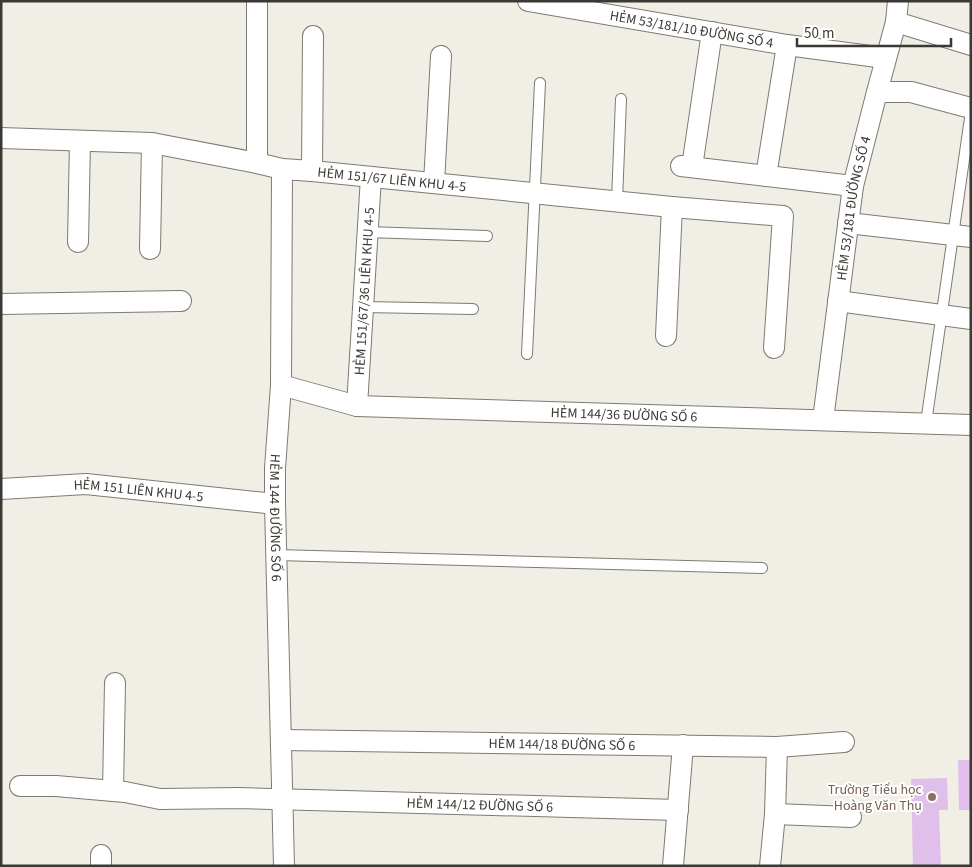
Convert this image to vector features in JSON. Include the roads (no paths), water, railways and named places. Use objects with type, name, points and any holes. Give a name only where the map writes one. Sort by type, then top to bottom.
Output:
[{"type":"street","points":[[257,1],[258,163]]},
{"type":"street","name":"HẺM 53/181/10 ĐƯỜNG SỐ 4","points":[[528,1],[787,45],[886,58]]},
{"type":"street","name":"HẺM 53/181 ĐƯỜNG SỐ 4","points":[[823,420],[853,186],[896,22],[898,1]]},
{"type":"street","points":[[896,22],[971,45]]},
{"type":"street","points":[[712,32],[687,167],[853,186]]},
{"type":"street","points":[[312,171],[314,36]]},
{"type":"street","points":[[766,176],[787,45]]},
{"type":"street","points":[[434,183],[441,56]]},
{"type":"street","points":[[877,92],[911,92],[971,110]]},
{"type":"street","name":"HẺM 151/67 LIÊN KHU 4-5","points":[[1,138],[152,143],[282,169],[783,216],[774,348]]},
{"type":"street","points":[[78,242],[80,141]]},
{"type":"street","points":[[150,249],[152,143]]},
{"type":"street","name":"HẺM 144 ĐƯỜNG SỐ 6","points":[[282,169],[281,385],[275,468],[275,504],[284,866]]},
{"type":"street","name":"HẺM 151/67/36 LIÊN KHU 4-5","points":[[357,406],[371,177]]},
{"type":"street","points":[[666,336],[672,207]]},
{"type":"street","points":[[848,223],[962,236]]},
{"type":"street","points":[[1,304],[181,301]]},
{"type":"street","points":[[838,301],[971,319]]},
{"type":"street","name":"HẺM 144/36 ĐƯỜNG SỐ 6","points":[[281,385],[357,406],[971,425]]},
{"type":"street","name":"HẺM 151 LIÊN KHU 4-5","points":[[1,489],[86,484],[275,504]]},
{"type":"street","points":[[113,791],[115,683]]},
{"type":"street","name":"HẺM 144/18 ĐƯỜNG SỐ 6","points":[[281,740],[778,747],[844,742]]},
{"type":"street","points":[[673,866],[683,746]]},
{"type":"street","points":[[770,866],[775,814],[778,747]]},
{"type":"street","name":"HẺM 144/12 ĐƯỜNG SỐ 6","points":[[20,786],[56,786],[125,792],[160,799],[239,798],[678,810]]},
{"type":"street","points":[[775,814],[851,817]]},
{"type":"lane","points":[[527,354],[540,83]]},
{"type":"lane","points":[[616,201],[620,99]]},
{"type":"lane","points":[[926,423],[942,314],[962,236],[971,110]]},
{"type":"lane","points":[[368,232],[487,236]]},
{"type":"lane","points":[[363,306],[474,309]]},
{"type":"lane","points":[[276,555],[762,568]]},
{"type":"place","name":"Trường Tiểu học Hoàng Văn Thụ","points":[[932,797]]}]
